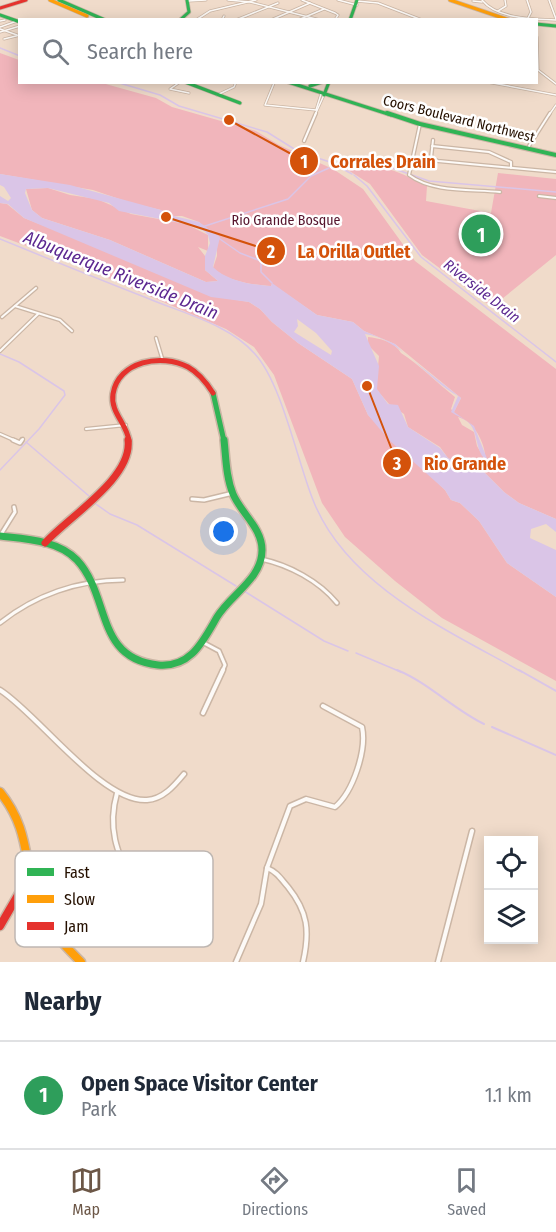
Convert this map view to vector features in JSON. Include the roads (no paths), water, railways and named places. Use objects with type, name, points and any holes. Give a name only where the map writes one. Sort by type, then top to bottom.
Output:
[{"type":"main road","points":[[0,6],[21,0]]},
{"type":"main road","points":[[0,6],[26,0]]},
{"type":"main road","points":[[50,0],[91,18]]},
{"type":"main road","points":[[59,0],[100,18]]},
{"type":"main road","points":[[443,0],[495,18]]},
{"type":"main road","points":[[450,0],[503,18]]},
{"type":"main road","points":[[182,18],[189,12],[188,1]]},
{"type":"main road","points":[[351,18],[357,2]]},
{"type":"main road","points":[[3,18],[18,23]]},
{"type":"main road","points":[[538,25],[556,27]]},
{"type":"main road","points":[[189,84],[240,103]]},
{"type":"main road","points":[[292,84],[316,94],[323,94],[325,84]]},
{"type":"main road","name":"Coors Boulevard Northwest","points":[[304,84],[323,94],[420,124],[556,153]]},
{"type":"main road","points":[[310,86],[322,84]]},
{"type":"main road","name":"Coors Boulevard Northwest","points":[[323,94],[455,131],[556,153]]},
{"type":"main road","points":[[0,536],[45,543],[75,559],[92,582],[112,642],[132,658],[148,664],[173,663],[190,655],[204,643],[222,610],[258,567],[261,559],[261,542],[233,493],[215,397],[202,374],[186,363],[162,358],[132,368],[118,379],[112,389],[114,411],[126,425],[128,447],[124,462],[117,475],[64,520],[45,543]]},
{"type":"main road","points":[[0,792],[14,806],[25,827],[29,851]]},
{"type":"main road","points":[[0,926],[15,900]]},
{"type":"main road","points":[[67,947],[81,962]]},
{"type":"street","points":[[188,1],[206,0]]},
{"type":"street","points":[[228,0],[269,7],[309,18]]},
{"type":"street","points":[[198,18],[208,10],[236,8],[256,0]]},
{"type":"street","points":[[302,0],[338,15],[336,18]]},
{"type":"street","points":[[338,0],[378,3],[417,18]]},
{"type":"street","points":[[498,11],[506,6],[505,0]]},
{"type":"street","points":[[473,2],[482,1],[498,11],[528,18],[531,14],[527,0]]},
{"type":"street","points":[[538,19],[556,20],[549,0]]},
{"type":"street","points":[[241,18],[278,3]]},
{"type":"street","points":[[275,18],[310,3]]},
{"type":"street","points":[[304,17],[324,9]]},
{"type":"street","points":[[0,21],[3,18]]},
{"type":"street","points":[[0,29],[18,23]]},
{"type":"street","points":[[5,30],[18,24]]},
{"type":"street","points":[[0,29],[18,35]]},
{"type":"street","points":[[4,39],[18,35]]},
{"type":"street","points":[[538,70],[556,84]]},
{"type":"street","points":[[179,84],[170,89],[189,93]]},
{"type":"street","points":[[218,94],[236,84]]},
{"type":"street","points":[[275,84],[265,105],[316,111]]},
{"type":"street","points":[[498,84],[556,95]]},
{"type":"street","points":[[316,111],[323,94]]},
{"type":"street","points":[[304,141],[323,94]]},
{"type":"street","points":[[529,146],[556,105]]},
{"type":"street","points":[[420,124],[410,174],[412,179],[429,184],[500,192]]},
{"type":"street","points":[[433,140],[431,158],[438,161],[556,172]]},
{"type":"street","points":[[432,146],[500,154],[511,162],[511,168]]},
{"type":"street","points":[[548,166],[548,171]]},
{"type":"street","points":[[539,196],[556,198]]},
{"type":"street","points":[[2,317],[36,288]]},
{"type":"street","points":[[15,306],[60,320],[72,331]]},
{"type":"street","points":[[0,351],[38,314]]},
{"type":"street","points":[[156,338],[162,358]]},
{"type":"street","points":[[86,429],[126,425]]},
{"type":"street","points":[[0,434],[20,443],[23,439]]},
{"type":"street","points":[[192,499],[204,500],[233,493]]},
{"type":"street","points":[[0,536],[15,512],[14,507]]},
{"type":"street","points":[[261,559],[283,565],[330,594],[337,603]]},
{"type":"street","points":[[0,623],[31,602],[108,578],[123,580]]},
{"type":"street","points":[[203,713],[225,665],[219,651],[204,643]]},
{"type":"street","points":[[0,690],[23,709],[51,739],[117,793],[133,800],[152,799],[172,788],[184,774]]},
{"type":"street","points":[[236,962],[261,904],[267,868],[293,802],[306,798],[335,807],[344,801],[349,791],[364,736],[362,727],[323,706]]},
{"type":"street","points":[[117,793],[110,816],[111,836],[118,851]]},
{"type":"street","points":[[438,962],[472,831]]},
{"type":"street","points":[[267,868],[279,873],[307,913],[309,930],[303,962]]},
{"type":"waterway","points":[[0,48],[18,55]]},
{"type":"waterway","points":[[123,84],[160,95],[179,106],[267,132],[299,152],[337,166]]},
{"type":"waterway","points":[[337,166],[375,162],[429,181],[556,192]]},
{"type":"waterway","points":[[337,166],[352,174]]},
{"type":"waterway","points":[[202,227],[288,199],[311,176],[329,168]]},
{"type":"waterway","name":"Riverside Drain","points":[[354,175],[367,186],[421,257],[556,362]]},
{"type":"waterway","points":[[217,237],[240,253],[261,261],[261,272],[272,283]]},
{"type":"waterway","name":"Albuquerque Riverside Drain","points":[[0,239],[204,320],[244,344],[265,367],[281,403],[313,500],[328,530],[349,557],[374,581],[432,622],[522,672]]},
{"type":"waterway","points":[[0,354],[19,362],[64,391],[65,395],[26,442]]},
{"type":"waterway","points":[[0,470],[26,442]]},
{"type":"waterway","points":[[26,442],[89,496]]},
{"type":"waterway","points":[[93,502],[110,514],[137,525],[236,586]]},
{"type":"waterway","points":[[244,591],[324,641],[348,651]]},
{"type":"waterway","points":[[356,653],[401,672]]},
{"type":"waterway","points":[[397,670],[409,675],[484,724]]},
{"type":"waterway","name":"Albuquerque Riverside Drain","points":[[519,670],[556,691]]},
{"type":"waterway","points":[[492,727],[556,755]]},
{"type":"place","name":"Corrales Drain","points":[[229,120]]},
{"type":"place","name":"La Orilla Outlet","points":[[166,217]]},
{"type":"place","name":"Open Space Visitor Center","points":[[481,234]]},
{"type":"place","name":"Rio Grande","points":[[367,386]]},
{"type":"park label","name":"Rio Grande Bosque","points":[[286,220]]}]
